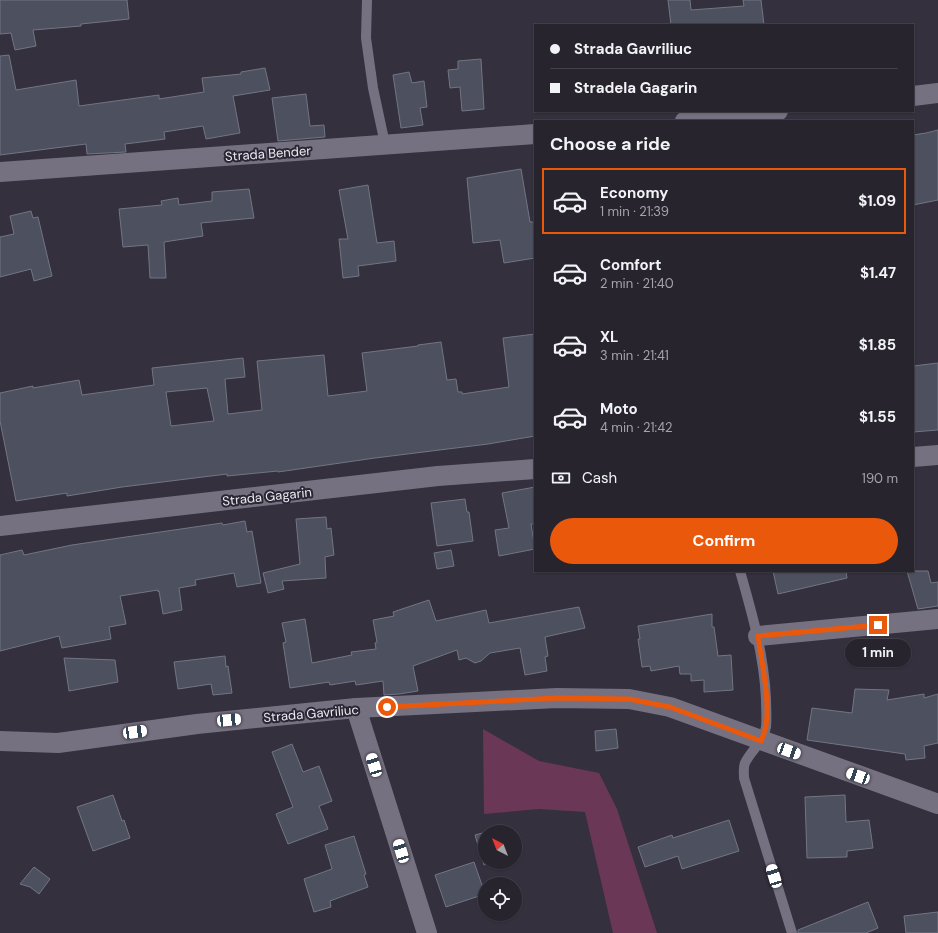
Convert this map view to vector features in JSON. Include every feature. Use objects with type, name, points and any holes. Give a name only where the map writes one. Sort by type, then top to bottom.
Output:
[{"type":"street","points":[[914,96],[938,93]]},
{"type":"street","points":[[694,120],[769,112]]},
{"type":"street","name":"Strada Bender","points":[[0,172],[534,134]]},
{"type":"street","points":[[914,457],[938,455]]},
{"type":"street","name":"Strada Gagarin","points":[[0,526],[438,476],[534,469]]},
{"type":"street","points":[[758,636],[938,620]]},
{"type":"street","name":"Strada Gavriliuc","points":[[0,741],[58,743],[197,724],[356,708],[557,698],[629,699],[670,707],[938,804]]},
{"type":"street","points":[[356,708],[427,933]]},
{"type":"lane","points":[[367,0],[366,38],[372,81],[385,144]]},
{"type":"lane","points":[[740,572],[758,636],[765,679],[766,710],[766,727],[761,741],[744,764],[744,778],[792,933]]},
{"type":"shaded area","points":[[483,729],[539,761],[599,773],[617,809],[657,933],[613,933],[585,812],[539,809],[484,814]]},
{"type":"building","points":[[0,0],[127,0],[129,19],[81,24],[81,26],[33,30],[36,46],[15,50],[11,33],[0,34]]},
{"type":"building","points":[[668,0],[690,0],[691,10],[744,6],[743,0],[761,0],[764,24],[671,24]]},
{"type":"building","points":[[9,55],[16,90],[76,80],[79,106],[159,95],[159,99],[204,92],[202,78],[241,74],[241,72],[265,68],[270,90],[233,96],[240,133],[206,139],[203,126],[164,132],[165,139],[125,144],[126,152],[87,154],[86,144],[0,155],[0,56]]},
{"type":"building","points":[[481,59],[484,109],[462,111],[460,87],[450,88],[448,70],[458,69],[458,61]]},
{"type":"building","points":[[409,72],[412,83],[424,81],[427,107],[420,108],[423,125],[401,128],[393,75]]},
{"type":"building","points":[[306,94],[310,126],[324,125],[325,137],[278,141],[272,98]]},
{"type":"building","points":[[938,130],[938,200],[914,205],[914,135]]},
{"type":"building","points":[[521,169],[530,222],[534,222],[534,258],[504,263],[500,240],[473,243],[467,178]]},
{"type":"building","points":[[368,185],[377,243],[394,241],[396,261],[358,266],[359,276],[343,278],[339,239],[348,239],[339,190]]},
{"type":"building","points":[[249,189],[254,218],[201,223],[203,236],[164,242],[166,278],[150,278],[148,245],[123,247],[119,209],[162,205],[161,201],[178,198],[179,205],[212,201],[212,192]]},
{"type":"building","points":[[31,211],[33,218],[38,217],[52,276],[34,281],[31,269],[0,277],[0,237],[14,234],[10,216]]},
{"type":"building","points":[[534,334],[534,436],[488,444],[278,472],[227,476],[227,474],[122,487],[67,496],[67,493],[16,501],[0,421],[0,393],[33,386],[33,388],[79,380],[82,395],[154,385],[152,368],[243,358],[245,377],[225,379],[228,414],[262,410],[257,361],[324,355],[328,396],[367,391],[362,353],[441,342],[447,380],[456,379],[458,392],[462,392],[462,394],[509,387],[503,338]],"holes":[[[207,388],[214,421],[171,426],[166,392]]]},
{"type":"building","points":[[938,363],[938,430],[914,432],[914,366]]},
{"type":"building","points":[[534,487],[534,524],[531,524],[534,549],[499,556],[495,530],[509,528],[502,493]]},
{"type":"building","points":[[465,499],[467,512],[469,512],[473,541],[437,546],[431,503]]},
{"type":"building","points":[[326,517],[327,529],[331,528],[334,555],[325,557],[326,578],[282,581],[284,589],[268,593],[263,573],[300,564],[296,519]]},
{"type":"building","points":[[245,521],[247,532],[252,531],[261,583],[237,587],[234,573],[195,580],[196,585],[179,588],[182,610],[163,614],[158,590],[120,596],[126,624],[109,627],[111,639],[62,648],[59,636],[0,651],[0,555],[22,550],[24,555],[72,545]]},
{"type":"building","points":[[451,550],[454,566],[437,569],[434,553]]},
{"type":"building","points":[[928,571],[931,583],[938,582],[938,606],[918,609],[907,572]]},
{"type":"building","points":[[773,572],[846,572],[847,578],[778,594]]},
{"type":"building","points":[[429,600],[436,621],[486,610],[489,623],[579,607],[585,628],[545,637],[548,656],[545,657],[547,671],[525,675],[520,648],[490,653],[481,661],[475,663],[466,658],[459,660],[457,650],[413,666],[418,691],[384,695],[383,681],[356,685],[355,681],[330,685],[329,682],[290,688],[283,643],[286,642],[282,623],[305,619],[312,663],[352,655],[351,652],[376,649],[375,643],[377,642],[373,620],[394,616],[393,612]]},
{"type":"building","points":[[712,614],[712,627],[714,627],[718,656],[731,655],[733,690],[704,692],[704,680],[691,681],[691,674],[680,674],[679,666],[651,671],[650,666],[642,667],[638,639],[640,639],[638,626]]},
{"type":"building","points":[[225,656],[232,693],[213,695],[211,684],[178,689],[174,662]]},
{"type":"building","points":[[64,658],[115,660],[118,682],[69,691]]},
{"type":"building","points":[[855,689],[889,690],[887,700],[924,694],[924,698],[938,694],[938,743],[924,746],[925,758],[906,760],[905,754],[807,740],[812,708],[852,713]]},
{"type":"building","points":[[616,729],[618,748],[596,751],[595,731]]},
{"type":"building","points":[[292,744],[303,772],[319,766],[332,801],[319,806],[328,829],[288,844],[276,814],[293,807],[272,752]]},
{"type":"building","points":[[113,795],[130,838],[93,851],[77,807]]},
{"type":"building","points":[[845,795],[846,822],[869,820],[873,848],[847,851],[847,857],[807,858],[805,797]]},
{"type":"building","points":[[729,820],[739,851],[682,869],[678,856],[645,867],[638,847],[672,835],[673,838]]},
{"type":"building","points":[[478,834],[478,845],[475,835]]},
{"type":"building","points":[[354,836],[366,874],[364,875],[368,887],[330,901],[331,907],[314,912],[304,879],[332,869],[325,845]]},
{"type":"building","points":[[474,862],[479,877],[478,896],[446,907],[435,875]]},
{"type":"building","points":[[34,867],[50,879],[39,894],[30,887],[20,884]]},
{"type":"building","points":[[868,902],[878,928],[866,933],[798,933],[798,930]]},
{"type":"building","points":[[938,912],[938,933],[906,933],[904,916]]},
{"type":"route","points":[[387,707],[557,698],[629,699],[670,707],[761,741],[766,727],[766,710],[765,679],[758,636],[878,625]]}]
